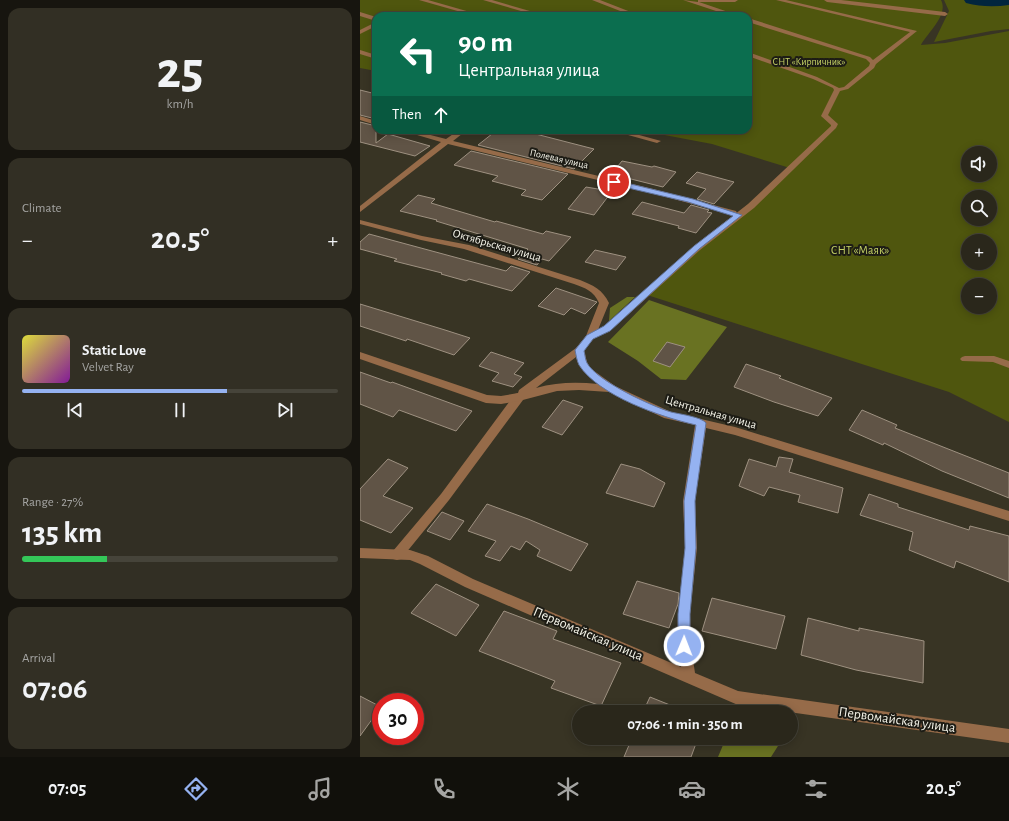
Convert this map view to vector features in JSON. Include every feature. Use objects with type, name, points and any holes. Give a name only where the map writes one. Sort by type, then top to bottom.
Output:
[{"type":"street","points":[[422,0],[466,12]]},
{"type":"street","points":[[486,0],[530,12]]},
{"type":"street","points":[[595,0],[627,12]]},
{"type":"street","points":[[686,0],[735,0]]},
{"type":"street","points":[[686,0],[724,12]]},
{"type":"street","points":[[752,55],[815,78],[838,90],[846,88],[914,31],[779,0]]},
{"type":"street","points":[[828,0],[944,14]]},
{"type":"street","points":[[360,14],[372,18]]},
{"type":"street","points":[[752,21],[868,58],[874,63]]},
{"type":"street","points":[[360,32],[372,26]]},
{"type":"street","points":[[360,52],[372,56]]},
{"type":"street","points":[[397,554],[445,497],[519,397],[579,350],[590,337],[607,328],[834,127],[834,124],[824,116],[838,90]]},
{"type":"street","points":[[360,118],[372,122]]},
{"type":"street","name":"Полевая улица","points":[[417,134],[690,200],[736,214]]},
{"type":"street","points":[[360,210],[458,134]]},
{"type":"street","points":[[637,134],[658,141]]},
{"type":"street","name":"Октябрьская улица","points":[[360,222],[421,238],[466,247],[577,282],[594,289],[601,294],[604,303],[590,337]]},
{"type":"street","points":[[579,350],[582,363],[588,370],[611,389]]},
{"type":"street","name":"Центральная улица","points":[[360,355],[486,399],[501,400],[519,397],[557,387],[579,386],[611,389],[668,415],[735,431],[1009,516]]},
{"type":"street","points":[[965,359],[994,359],[1009,365]]},
{"type":"street","points":[[689,677],[684,640],[684,614],[690,548],[689,501],[701,423]]},
{"type":"street","name":"Первомайская улица","points":[[360,553],[410,555],[424,560],[469,584],[738,698],[1009,736]]},
{"type":"green space","name":"СНТ «Маяк»","points":[[360,0],[941,0],[943,6],[940,18],[921,45],[945,43],[1009,31],[1009,422],[949,392],[644,294],[790,168],[712,144],[659,134],[752,134],[752,12],[372,12],[372,70],[360,68]]},
{"type":"green space","points":[[944,0],[1009,0],[1009,29],[934,42],[949,11]]},
{"type":"green space","points":[[627,297],[635,297],[609,321],[610,308]]},
{"type":"green space","points":[[649,300],[727,327],[686,380],[661,379],[638,361],[608,342]]},
{"type":"green space","points":[[723,745],[779,745],[771,757],[718,757]]},
{"type":"building","points":[[360,90],[372,93],[372,118],[360,115]]},
{"type":"building","points":[[360,122],[372,125],[372,134],[376,134],[376,143],[388,134],[430,146],[415,156],[360,142]]},
{"type":"building","points":[[492,134],[536,134],[594,149],[574,169],[478,145]]},
{"type":"building","points":[[471,151],[568,174],[542,200],[521,195],[526,190],[492,181],[498,176],[454,165]]},
{"type":"building","points":[[622,161],[652,167],[654,166],[676,172],[663,187],[623,177],[621,180],[609,177]]},
{"type":"building","points":[[697,172],[734,182],[714,204],[697,199],[706,189],[686,183]]},
{"type":"building","points":[[603,183],[616,186],[594,215],[568,209],[586,187],[598,189]]},
{"type":"building","points":[[418,195],[435,199],[431,203],[495,222],[496,221],[543,234],[546,231],[571,237],[549,261],[542,259],[537,265],[518,259],[528,249],[436,221],[437,220],[400,211]]},
{"type":"building","points":[[642,202],[684,213],[691,205],[709,210],[707,212],[712,213],[696,233],[678,228],[679,226],[632,214]]},
{"type":"building","points":[[369,234],[506,271],[511,266],[530,272],[512,291],[469,279],[466,281],[441,274],[442,273],[394,261],[397,259],[360,249],[360,242]]},
{"type":"building","points":[[595,250],[626,257],[616,270],[585,262]]},
{"type":"building","points":[[556,288],[597,302],[585,314],[571,308],[564,315],[538,306]]},
{"type":"building","points":[[360,304],[470,338],[454,355],[407,339],[406,341],[360,326]]},
{"type":"building","points":[[667,342],[685,347],[670,367],[653,361]]},
{"type":"building","points":[[491,352],[524,363],[514,374],[522,377],[513,387],[492,381],[499,373],[479,366]]},
{"type":"building","points":[[746,364],[781,376],[779,378],[832,398],[818,416],[734,387]]},
{"type":"building","points":[[360,372],[472,411],[456,431],[399,410],[393,417],[360,404]]},
{"type":"building","points":[[563,400],[583,407],[562,435],[542,427]]},
{"type":"building","points":[[862,410],[897,425],[895,428],[1009,473],[1009,498],[942,471],[884,443],[883,445],[849,430]]},
{"type":"building","points":[[779,457],[793,459],[789,472],[843,488],[838,513],[798,502],[800,495],[769,487],[764,496],[739,486],[749,459],[776,467]]},
{"type":"building","points":[[388,459],[408,468],[383,496],[413,508],[391,533],[360,520],[360,489]]},
{"type":"building","points":[[621,464],[640,469],[665,483],[654,507],[606,493]]},
{"type":"building","points":[[869,494],[898,504],[898,507],[969,530],[970,526],[1009,536],[1009,582],[956,561],[954,568],[909,550],[913,532],[860,515]]},
{"type":"building","points":[[487,504],[588,544],[571,571],[537,556],[540,550],[526,541],[520,550],[511,546],[500,561],[485,556],[496,541],[468,531]]},
{"type":"building","points":[[442,512],[464,521],[450,540],[427,531]]},
{"type":"building","points":[[637,581],[679,593],[678,604],[669,628],[623,614]]},
{"type":"building","points":[[436,584],[479,605],[456,636],[411,613]]},
{"type":"building","points":[[712,598],[785,616],[776,649],[702,631]]},
{"type":"building","points":[[504,611],[557,631],[553,639],[621,663],[601,705],[598,705],[551,688],[555,681],[479,651]]},
{"type":"building","points":[[808,618],[859,631],[859,628],[924,641],[923,683],[856,670],[801,655]]},
{"type":"building","points":[[360,696],[372,702],[372,719],[360,736]]},
{"type":"building","points":[[650,697],[670,705],[646,705]]},
{"type":"building","points":[[629,745],[695,745],[691,757],[624,757]]},
{"type":"waterway","points":[[972,0],[994,2],[1009,0]]},
{"type":"route","points":[[614,182],[690,200],[739,215],[697,248],[607,328],[590,337],[579,350],[582,363],[588,370],[611,389],[668,415],[701,423],[689,501],[690,548],[684,614],[684,646]]},
{"type":"park label","name":"СНТ «Кирпичник»","points":[[809,62]]}]
